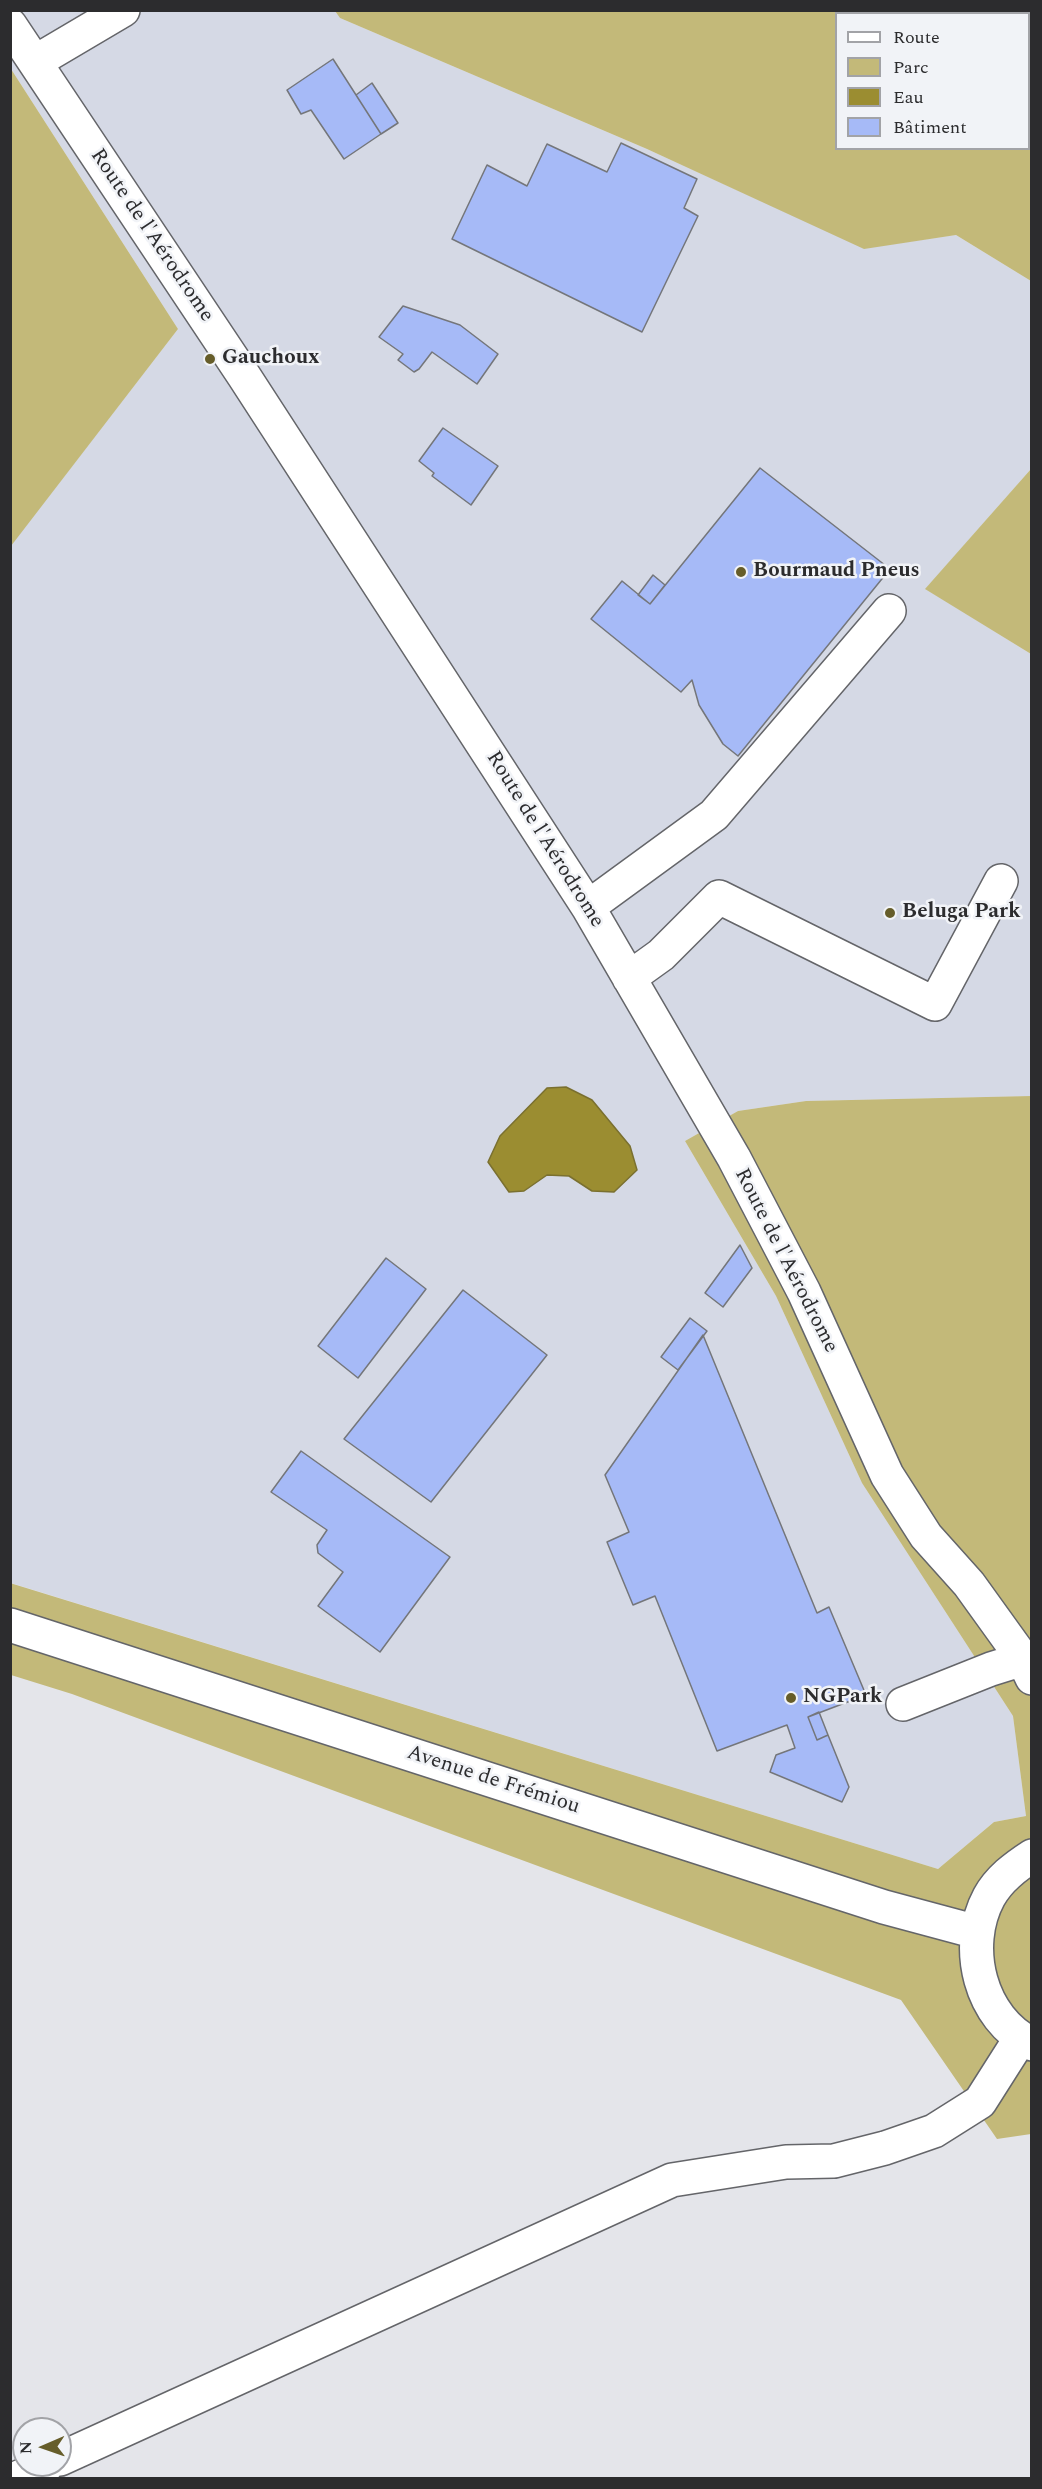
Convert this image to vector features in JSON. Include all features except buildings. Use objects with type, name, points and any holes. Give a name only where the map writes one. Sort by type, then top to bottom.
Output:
[{"type":"street","points":[[35,62],[123,10]]},
{"type":"street","name":"Route de l'Aérodrome","points":[[10,25],[244,376],[588,907],[734,1158],[804,1292],[887,1475],[926,1536],[969,1584],[1027,1668]]},
{"type":"street","points":[[588,907],[714,815],[888,611]]},
{"type":"street","points":[[629,978],[661,955],[719,897],[935,1004],[1001,881]]},
{"type":"street","name":"Avenue de Frémiou","points":[[10,1625],[872,1904],[977,1932]]},
{"type":"street","points":[[903,1704],[991,1669],[1027,1668]]},
{"type":"street","points":[[72,2454],[672,2180],[786,2162],[834,2161],[885,2148],[934,2131],[980,2102],[1026,2042],[999,2018],[984,1992],[976,1963],[977,1932],[989,1898],[1012,1869],[1032,1856]]},
{"type":"shaded area","points":[[11,11],[335,11],[340,18],[647,149],[864,248],[956,235],[1031,281],[1031,469],[926,589],[1031,654],[1031,1096],[806,1101],[738,1111],[685,1141],[776,1296],[862,1483],[1013,1716],[1026,1816],[994,1822],[938,1869],[11,1583],[10,546],[178,329],[11,69]]},
{"type":"green space","points":[[335,11],[1031,11],[1031,281],[956,235],[864,249],[647,149],[340,18]]},
{"type":"green space","points":[[11,69],[178,329],[10,546]]},
{"type":"green space","points":[[1031,469],[1031,654],[925,589]]},
{"type":"green space","points":[[1031,1096],[1031,2134],[997,2139],[901,2000],[72,1694],[11,1675],[10,1583],[938,1869],[994,1822],[1026,1816],[1013,1716],[862,1483],[776,1296],[685,1141],[738,1111],[806,1101]]},
{"type":"water","points":[[566,1087],[592,1100],[630,1146],[637,1170],[614,1192],[592,1191],[569,1176],[547,1175],[524,1191],[509,1192],[488,1162],[500,1136],[547,1088]]},
{"type":"place","name":"Gauchoux","points":[[210,359]]},
{"type":"place","name":"Bourmaud Pneus","points":[[741,572]]},
{"type":"place","name":"Beluga Park","points":[[890,913]]},
{"type":"place","name":"NGPark","points":[[791,1698]]}]
